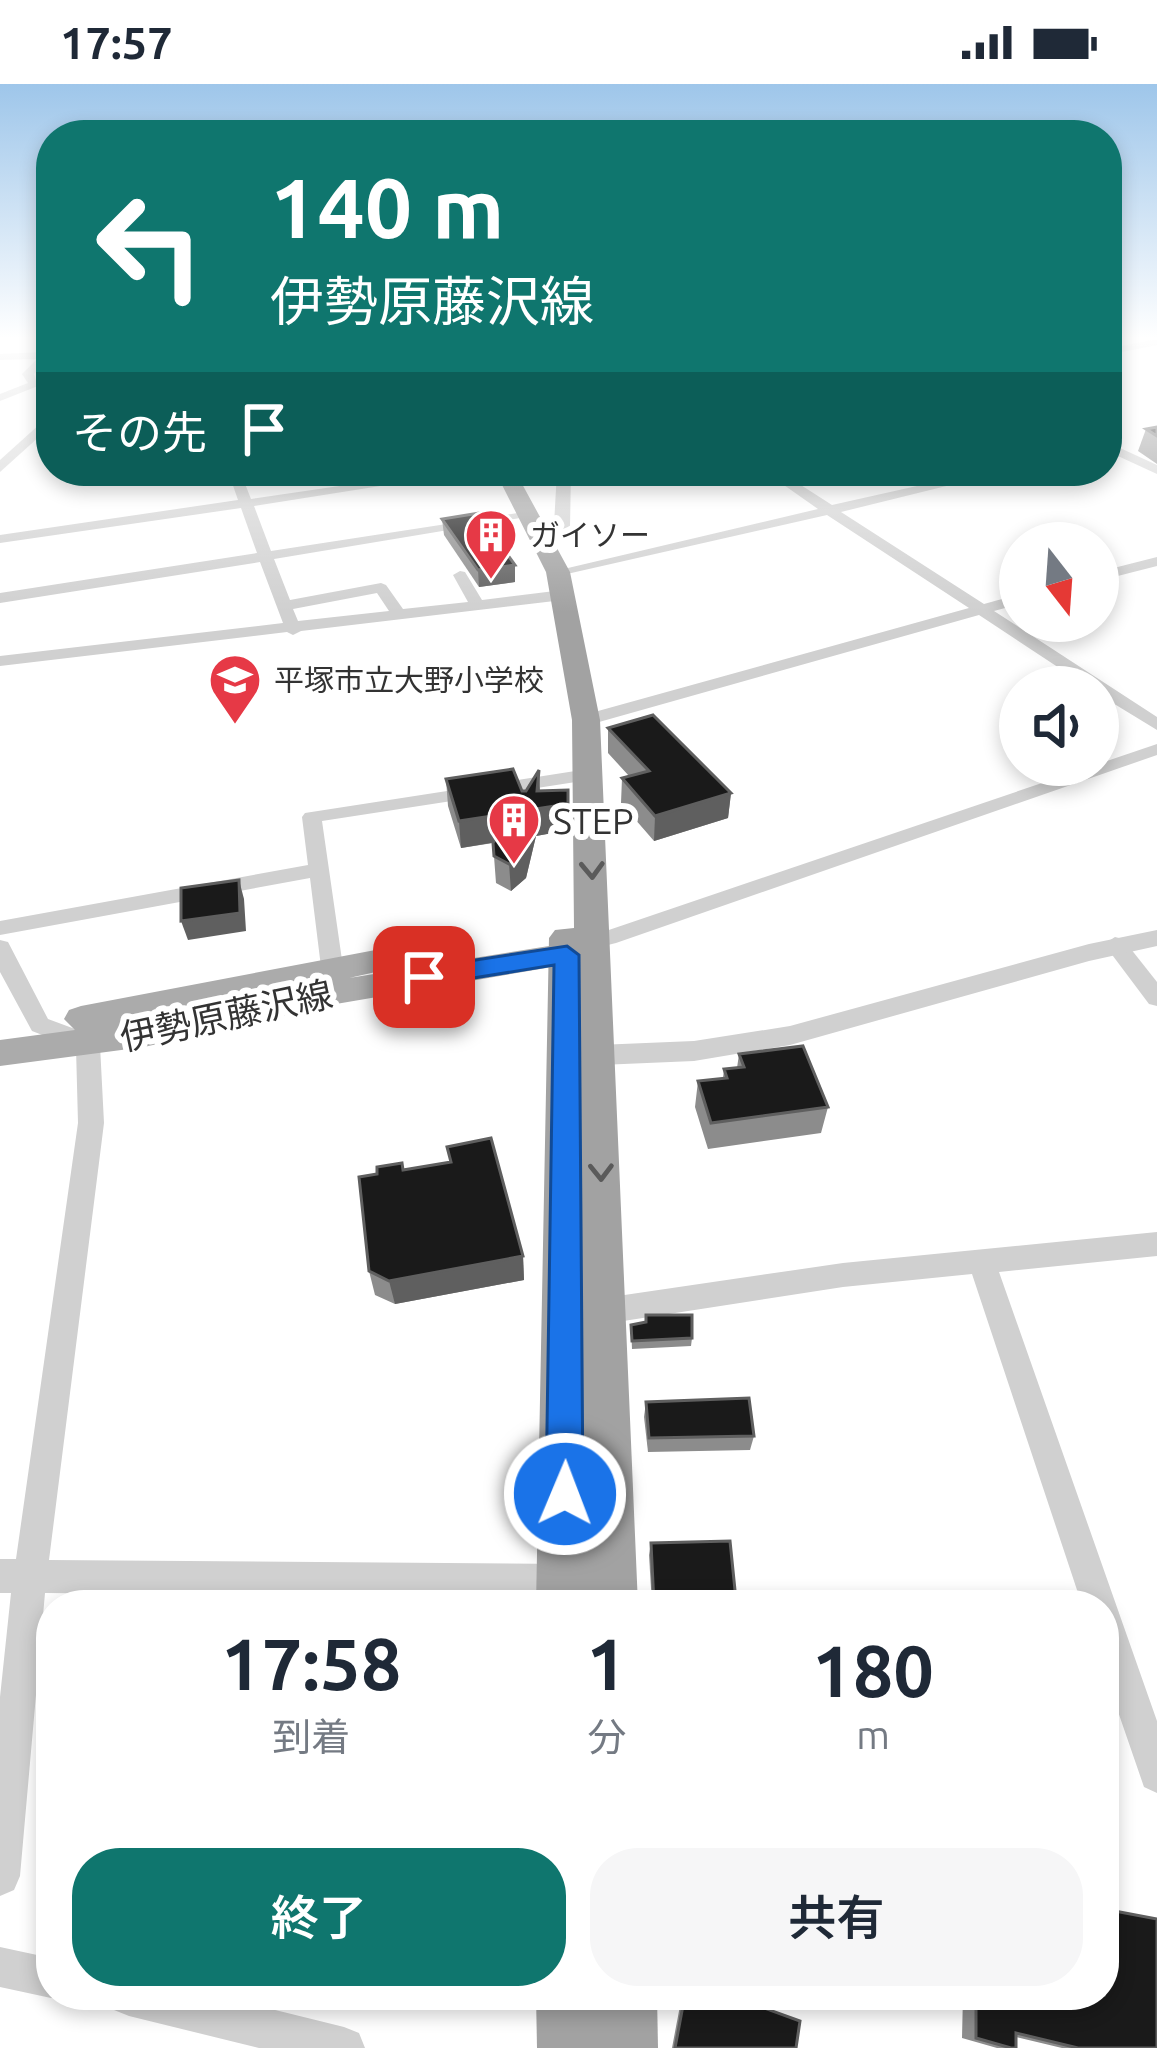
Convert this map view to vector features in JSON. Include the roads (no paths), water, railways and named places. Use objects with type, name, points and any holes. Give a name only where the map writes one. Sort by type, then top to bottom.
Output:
[{"type":"highway","points":[[501,486],[529,523]]},
{"type":"highway","points":[[512,486],[555,588],[586,720],[576,777]]},
{"type":"highway","points":[[555,588],[558,680],[576,777],[586,943],[578,1054],[586,1590]]},
{"type":"highway","points":[[578,1054],[604,1311],[586,1590]]},
{"type":"highway","points":[[570,2010],[571,2048]]},
{"type":"highway","points":[[623,2010],[624,2048]]},
{"type":"main road","name":"伊勢原藤沢線","points":[[0,1053],[332,968],[586,943]]},
{"type":"main road","name":"伊勢原藤沢線","points":[[0,1030],[40,1025],[87,1030],[336,992],[586,943]]},
{"type":"street","points":[[2,464],[36,438]]},
{"type":"street","points":[[1122,443],[1141,439]]},
{"type":"street","points":[[1122,454],[1157,470]]},
{"type":"street","points":[[240,486],[292,630]]},
{"type":"street","points":[[0,538],[339,486]]},
{"type":"street","points":[[0,598],[266,555],[529,523],[562,526],[563,486]]},
{"type":"street","points":[[794,486],[1157,725]]},
{"type":"street","points":[[0,661],[478,606],[830,509],[934,486]]},
{"type":"street","points":[[1119,571],[1157,561]]},
{"type":"street","points":[[460,575],[478,606]]},
{"type":"street","points":[[284,606],[381,588],[400,616]]},
{"type":"street","points":[[586,720],[999,604]]},
{"type":"street","points":[[586,943],[1157,749]]},
{"type":"street","points":[[332,968],[312,817],[576,777]]},
{"type":"street","points":[[0,928],[317,870]]},
{"type":"street","points":[[578,1054],[702,1053],[800,1033],[1115,944],[1157,938]]},
{"type":"street","points":[[1115,944],[1157,998]]},
{"type":"street","points":[[0,947],[20,995],[40,1025]]},
{"type":"street","points":[[0,1876],[15,1576],[91,1123],[87,1030]]},
{"type":"street","points":[[604,1311],[843,1275],[1157,1244]]},
{"type":"street","points":[[981,1261],[1094,1590]]},
{"type":"street","points":[[15,1576],[485,1590]]},
{"type":"street","points":[[1119,1663],[1157,1774]]},
{"type":"street","points":[[0,1966],[36,1974]]},
{"type":"street","points":[[190,2010],[344,2048]]},
{"type":"place","name":"ガイソー","points":[[491,581]]},
{"type":"place","name":"平塚市立大野小学校","points":[[235,726]]},
{"type":"place","name":"STEP","points":[[514,866]]}]
